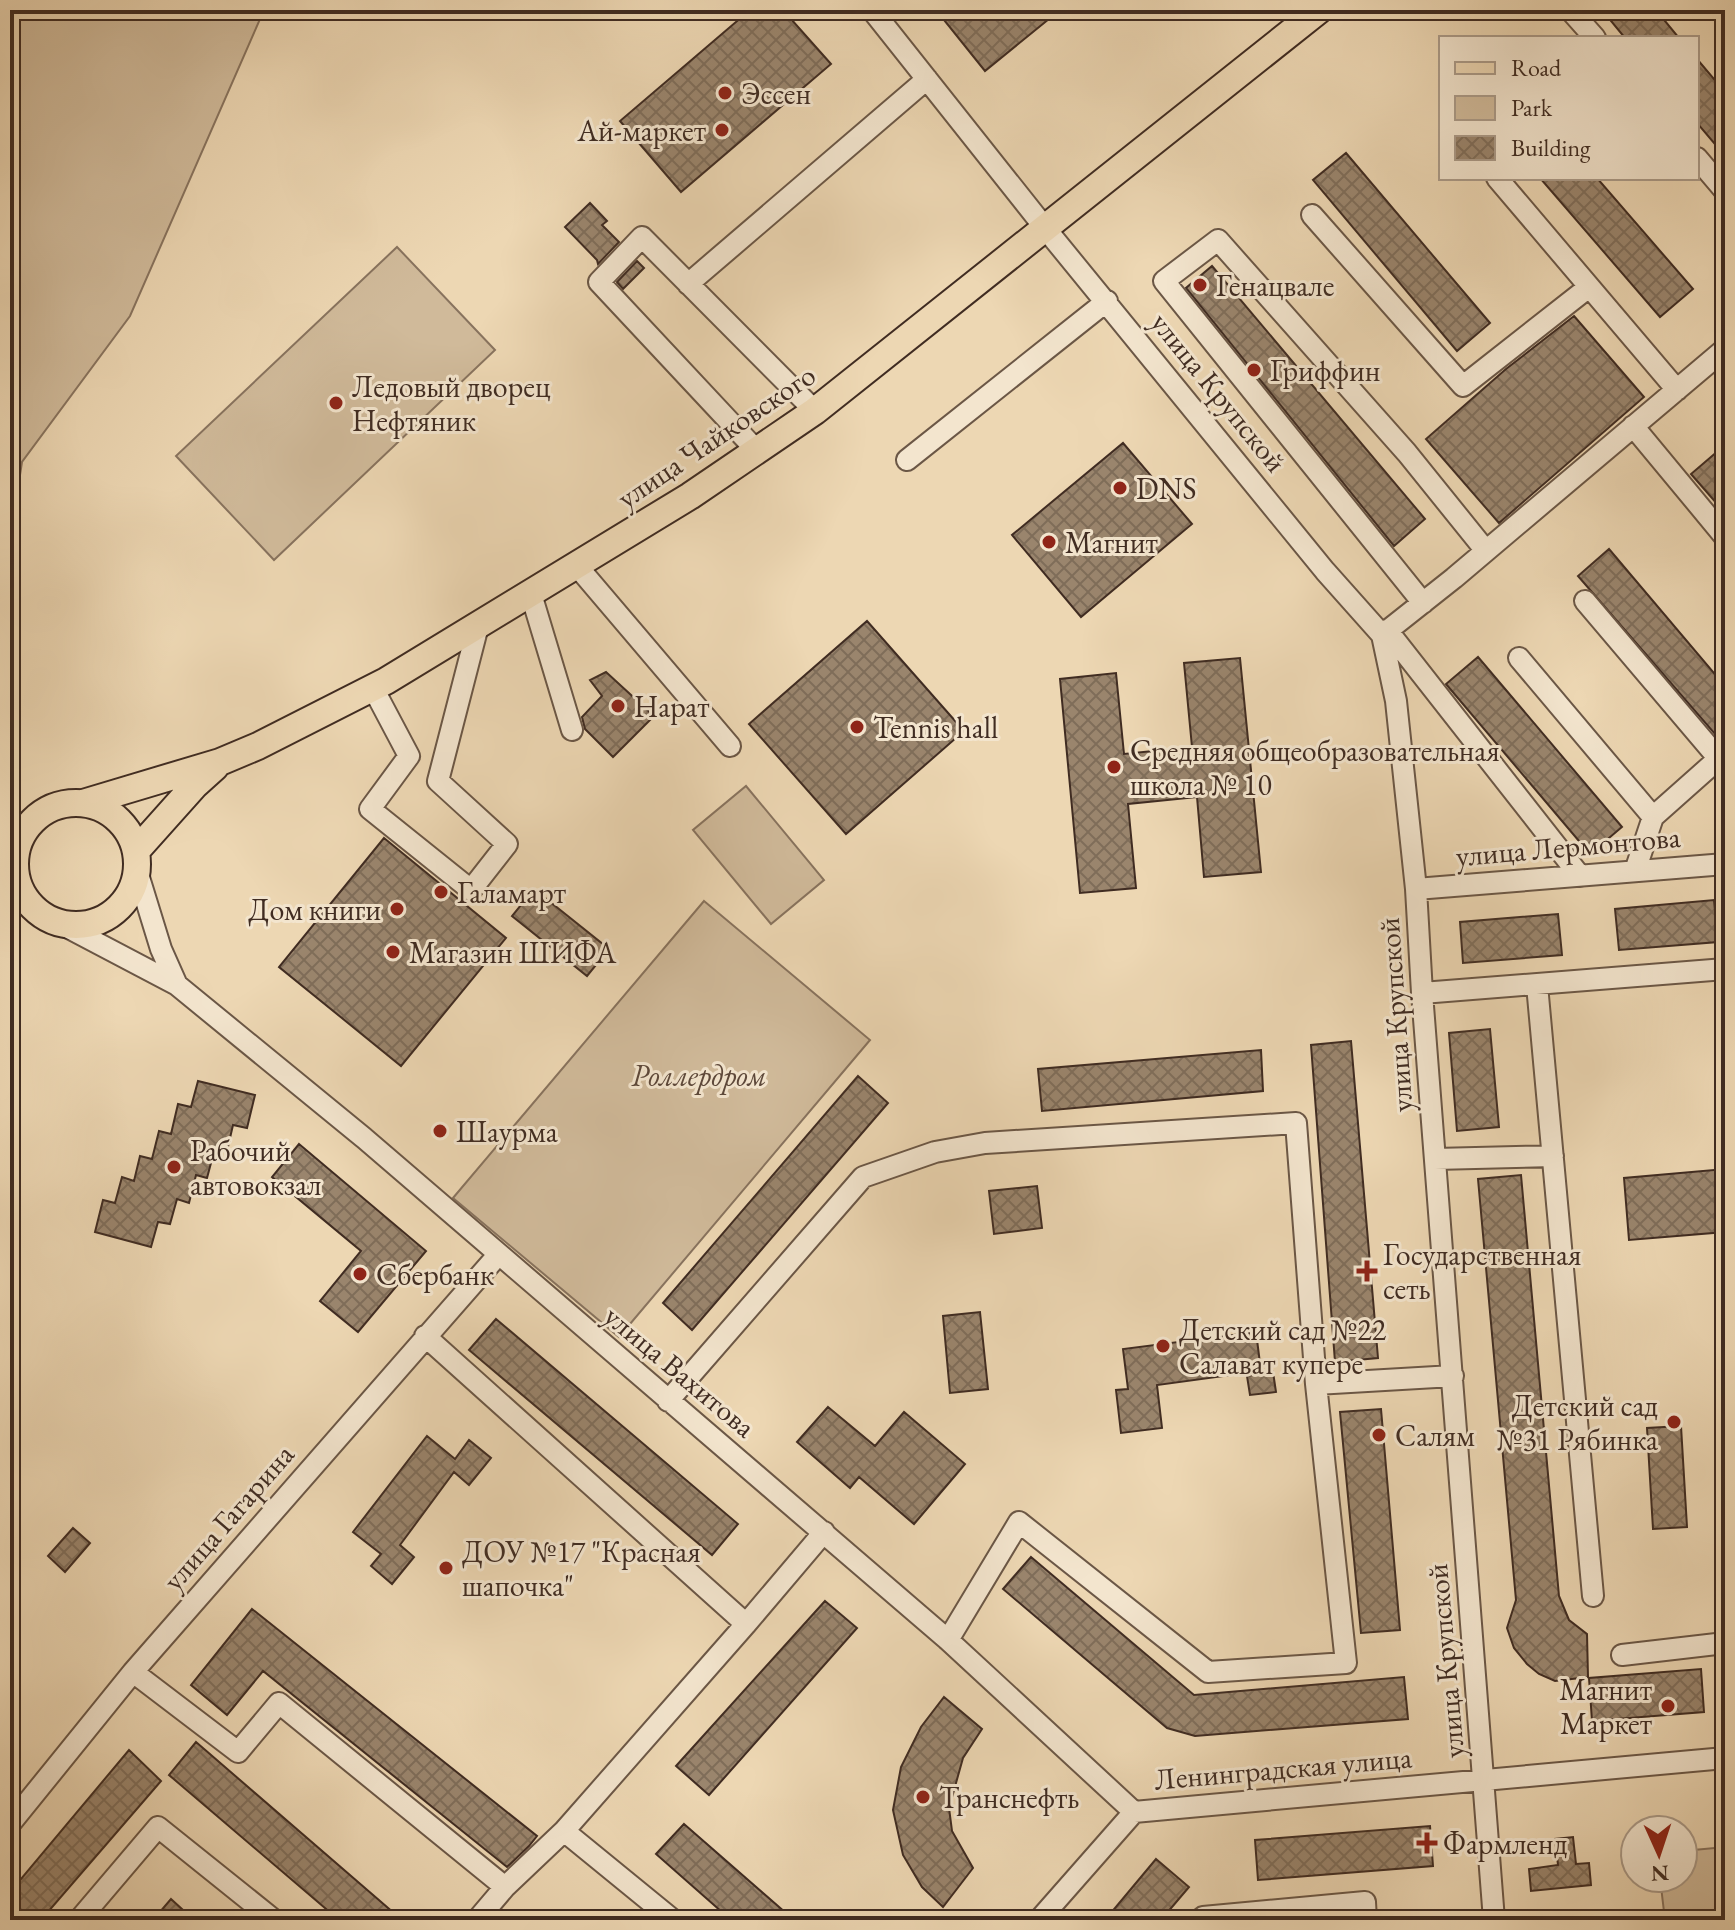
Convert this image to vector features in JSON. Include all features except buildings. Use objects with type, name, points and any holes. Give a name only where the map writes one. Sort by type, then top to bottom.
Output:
[{"type":"main road","name":"улица Чайковского","points":[[83,803],[220,762],[373,688],[577,566],[757,451],[815,411],[1319,10]]},
{"type":"main road","points":[[136,861],[188,793],[220,762]]},
{"type":"main road","points":[[10,917],[52,919],[82,925],[102,919],[119,907],[131,890],[136,861],[129,834],[117,819],[101,808],[83,803],[57,805],[30,823],[15,844],[17,882],[27,901],[52,919]]},
{"type":"street","name":"улица Крупской","points":[[872,10],[1325,571],[1385,633],[1396,701],[1416,889],[1494,1920]]},
{"type":"street","points":[[1571,11],[1593,36]]},
{"type":"street","points":[[688,284],[927,79]]},
{"type":"street","points":[[1699,160],[1725,191]]},
{"type":"street","points":[[1499,180],[1677,390]]},
{"type":"street","points":[[1312,215],[1463,386],[1589,287]]},
{"type":"street","points":[[757,451],[599,282],[642,237],[815,411]]},
{"type":"street","points":[[1423,603],[1164,281],[1218,240],[1407,453],[1486,551]]},
{"type":"street","points":[[907,460],[1107,301]]},
{"type":"street","points":[[1580,876],[1385,633],[1725,349]]},
{"type":"street","points":[[1633,426],[1725,537]]},
{"type":"street","points":[[577,566],[730,746]]},
{"type":"street","points":[[531,594],[572,730]]},
{"type":"street","points":[[1585,601],[1722,756],[1653,817],[1635,871]]},
{"type":"street","points":[[373,688],[409,756],[370,809],[471,890],[507,844],[438,781],[478,626]]},
{"type":"street","points":[[1519,658],[1653,817]]},
{"type":"street","points":[[136,861],[161,949],[177,985]]},
{"type":"street","name":"улица Лермонтова","points":[[1416,889],[1725,864]]},
{"type":"street","name":"улица Вахитова","points":[[52,919],[177,985],[364,1138],[948,1640],[1134,1812]]},
{"type":"street","points":[[1422,993],[1725,969]]},
{"type":"street","points":[[1537,985],[1593,1596]]},
{"type":"street","points":[[668,1401],[863,1177],[935,1152],[985,1143],[1296,1123],[1316,1384],[1346,1663],[1208,1672],[1019,1522],[948,1640]]},
{"type":"street","points":[[1435,1159],[1553,1156]]},
{"type":"street","name":"улица Гагарина","points":[[10,1824],[133,1672],[498,1255]]},
{"type":"street","points":[[425,1336],[746,1624]]},
{"type":"street","points":[[1316,1384],[1453,1376]]},
{"type":"street","points":[[477,1920],[505,1887],[564,1831],[824,1532]]},
{"type":"street","points":[[1622,1655],[1725,1643]]},
{"type":"street","points":[[133,1672],[238,1752],[279,1703],[505,1887]]},
{"type":"street","name":"Ленинградская улица","points":[[1039,1920],[1134,1812],[1725,1758]]},
{"type":"street","points":[[79,1920],[158,1827],[274,1920]]},
{"type":"street","points":[[564,1831],[673,1920]]},
{"type":"street","points":[[1200,1920],[1203,1917],[1365,1902],[1366,1920]]},
{"type":"green space","points":[[10,10],[264,10],[130,316],[22,462],[10,540]]},
{"type":"green space","name":"Ледовый дворец Нефтяник","points":[[397,247],[495,350],[274,560],[176,456]]},
{"type":"green space","points":[[746,786],[824,880],[771,924],[693,830]]},
{"type":"green space","name":"Роллердром","points":[[704,901],[870,1040],[619,1337],[453,1198]]},
{"type":"green space","points":[[1725,1847],[1725,1920],[1665,1920],[1662,1894],[1699,1894],[1699,1849]]},
{"type":"place","name":"Эссен","points":[[725,93]]},
{"type":"place","name":"Ай-маркет","points":[[722,130]]},
{"type":"place","name":"Генацвале","points":[[1200,285]]},
{"type":"place","name":"Гриффин","points":[[1254,370]]},
{"type":"place","name":"Ледовый дворец Нефтяник","points":[[336,403]]},
{"type":"place","name":"DNS","points":[[1120,488]]},
{"type":"place","name":"Магнит","points":[[1049,542]]},
{"type":"place","name":"Нарат","points":[[618,706]]},
{"type":"place","name":"Tennis hall","points":[[857,727]]},
{"type":"place","name":"Средняя общеобразовательная школа № 10","points":[[1114,767]]},
{"type":"place","name":"Галамарт","points":[[441,892]]},
{"type":"place","name":"Дом книги","points":[[397,909]]},
{"type":"place","name":"Магазин ШИФА","points":[[393,952]]},
{"type":"place","name":"Шаурма","points":[[440,1131]]},
{"type":"place","name":"Рабочий автовокзал","points":[[174,1167]]},
{"type":"place","name":"Государственная сеть","points":[[1367,1271]]},
{"type":"place","name":"Сбербанк","points":[[360,1274]]},
{"type":"place","name":"Детский сад №22 Салават купере","points":[[1163,1346]]},
{"type":"place","name":"Детский сад №31 Рябинка","points":[[1674,1422]]},
{"type":"place","name":"Салям","points":[[1379,1435]]},
{"type":"place","name":"ДОУ №17 \"Красная шапочка\"","points":[[446,1568]]},
{"type":"place","name":"Магнит Маркет","points":[[1668,1706]]},
{"type":"place","name":"Транснефть","points":[[923,1797]]},
{"type":"place","name":"Фармленд","points":[[1427,1843]]}]
